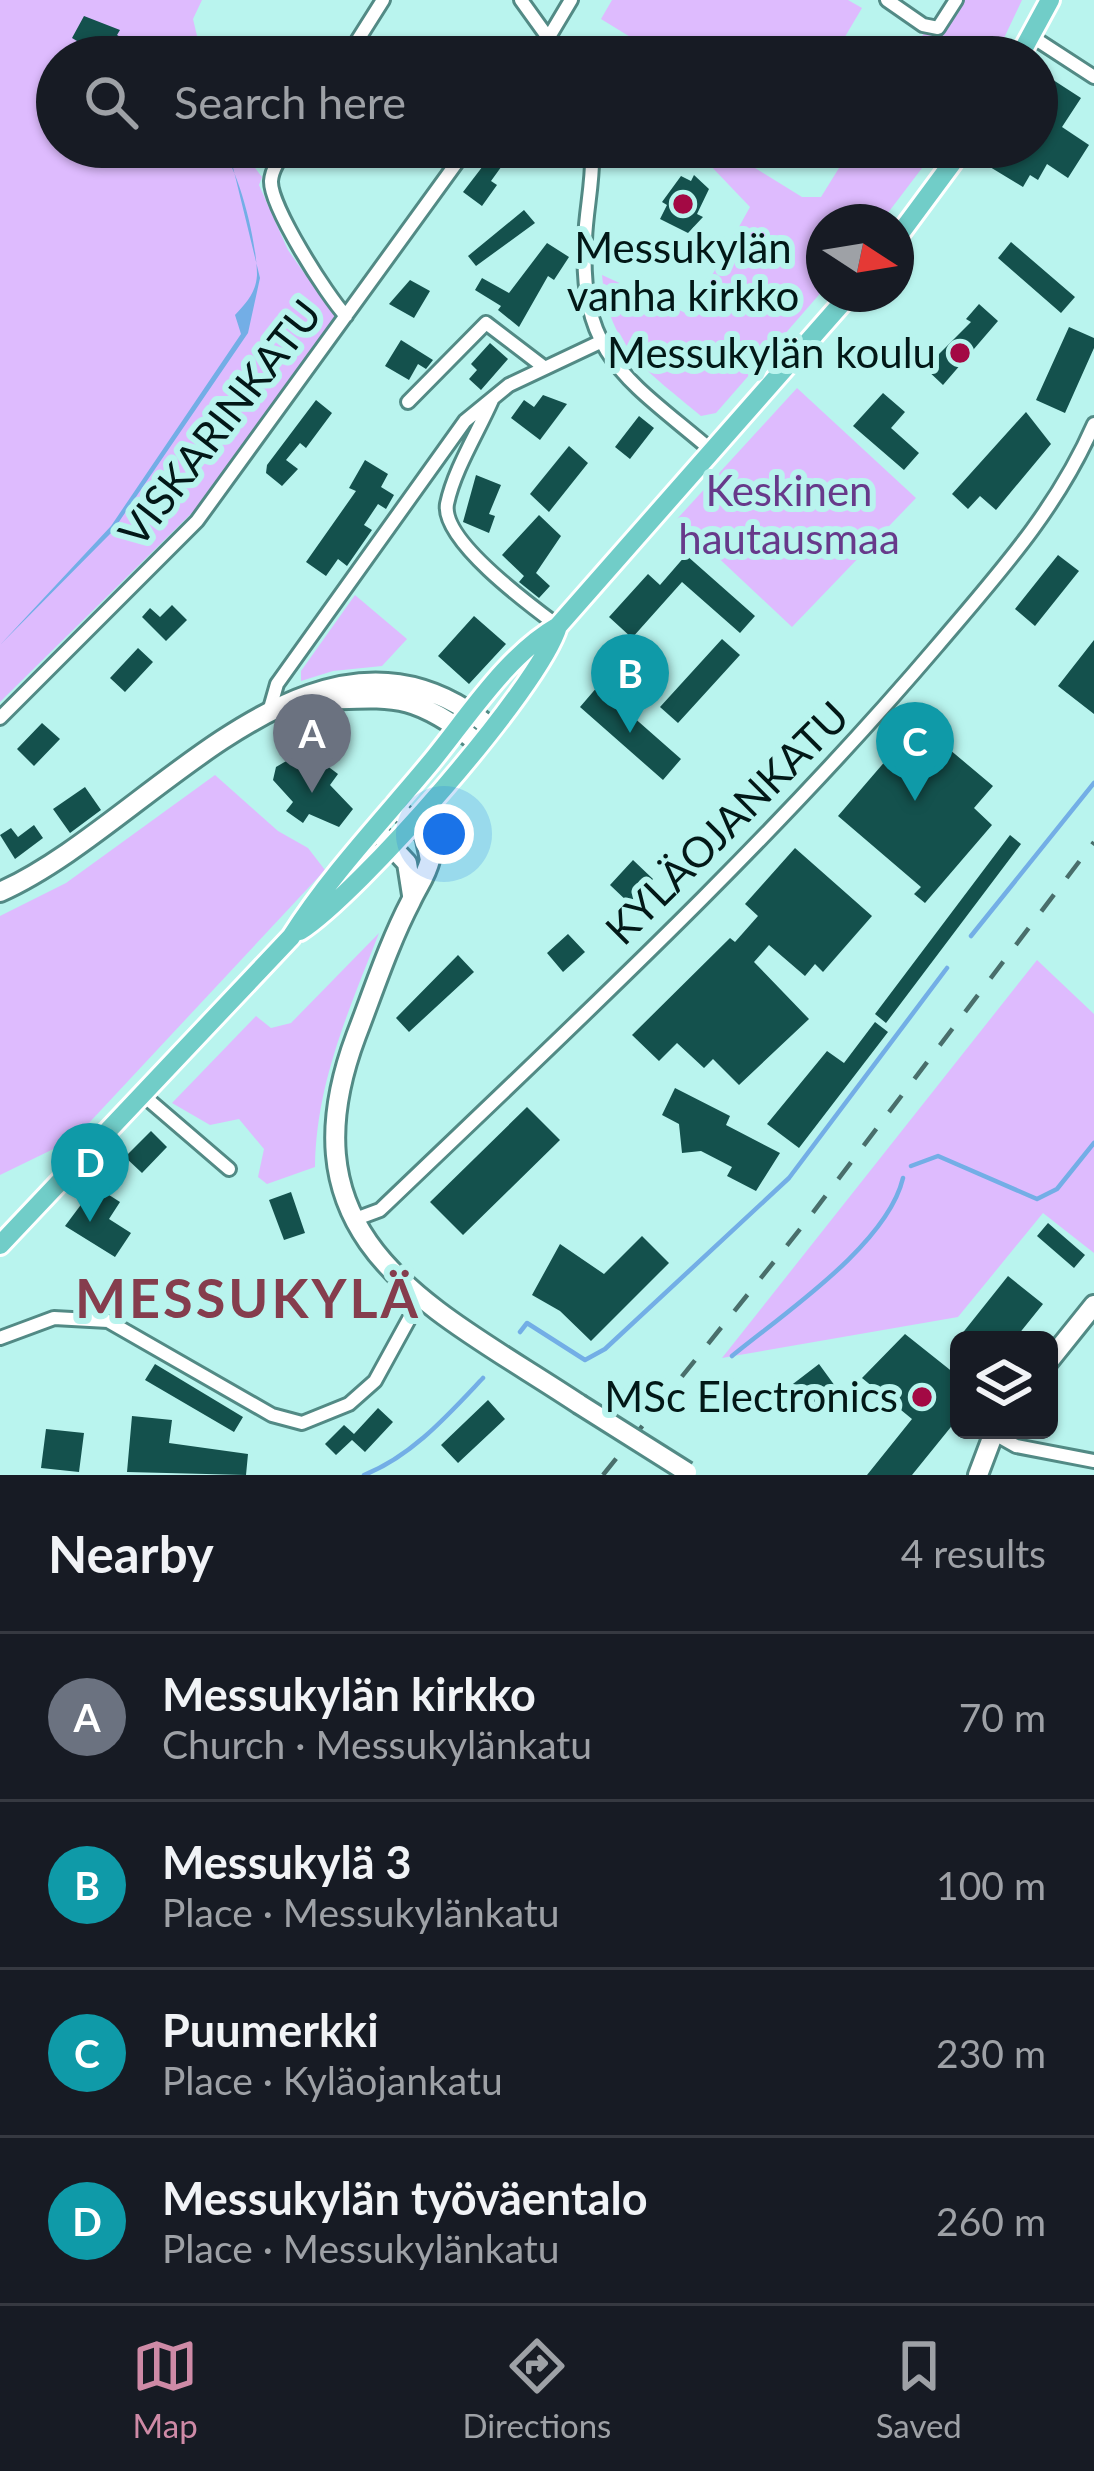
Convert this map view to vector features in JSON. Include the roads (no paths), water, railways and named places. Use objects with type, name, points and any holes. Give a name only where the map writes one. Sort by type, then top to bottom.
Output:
[{"type":"main road","points":[[1030,36],[1050,0]]},
{"type":"main road","points":[[914,215],[948,168]]},
{"type":"main road","points":[[0,1245],[291,937],[317,896],[472,712],[525,651],[558,626],[834,312]]},
{"type":"main road","points":[[291,937],[331,908],[413,822],[540,666],[558,626]]},
{"type":"main road","points":[[0,892],[67,857],[235,730],[321,689],[377,680],[434,692],[472,712],[484,735]]},
{"type":"main road","points":[[302,700],[396,698],[484,735]]},
{"type":"main road","points":[[394,806],[428,840],[430,860],[356,1037],[337,1102],[337,1154],[353,1220],[375,1259],[420,1299],[689,1473]]},
{"type":"main road","points":[[375,829],[394,844],[412,875],[411,899]]},
{"type":"main road","points":[[1058,1349],[1094,1305]]},
{"type":"main road","points":[[977,1475],[991,1439]]},
{"type":"street","points":[[360,36],[382,0]]},
{"type":"street","points":[[521,0],[547,36]]},
{"type":"street","points":[[551,36],[572,0]]},
{"type":"street","points":[[887,0],[929,28],[943,23],[956,0]]},
{"type":"street","points":[[1058,54],[1094,77]]},
{"type":"street","points":[[275,168],[271,189],[301,252],[346,316]]},
{"type":"street","name":"VISKARINKATU","points":[[0,718],[197,521],[453,168]]},
{"type":"street","points":[[591,168],[584,279],[586,309],[598,344],[711,450]]},
{"type":"street","points":[[408,402],[486,323],[545,368]]},
{"type":"street","points":[[268,712],[277,683],[465,421],[492,398],[598,344]]},
{"type":"street","points":[[492,398],[447,503],[451,527],[489,569],[558,626]]},
{"type":"street","name":"KYLÄOJANKATU","points":[[353,1220],[380,1210],[870,726],[1022,548],[1078,462],[1094,424]]},
{"type":"street","points":[[144,1096],[229,1169]]},
{"type":"street","points":[[0,1338],[54,1318],[108,1321],[272,1415],[302,1423],[349,1404],[375,1381],[420,1299]]},
{"type":"street","points":[[1006,1439],[1020,1447],[1094,1461]]},
{"type":"water","points":[[234,173],[246,208],[256,263]]},
{"type":"water","points":[[256,263],[260,278],[248,333],[112,532],[0,645],[111,526],[241,334],[235,315],[255,287]]},
{"type":"waterway","points":[[971,936],[1094,783]]},
{"type":"waterway","points":[[520,1332],[527,1323],[585,1360],[605,1349],[789,1178],[947,968]]},
{"type":"waterway","points":[[911,1166],[938,1156],[1037,1199],[1057,1189],[1094,1143]]},
{"type":"waterway","points":[[732,1356],[855,1253],[877,1228],[903,1178]]},
{"type":"waterway","points":[[364,1475],[414,1446],[483,1378]]},
{"type":"railway","points":[[603,1475],[805,1223],[1094,842]]},
{"type":"place","name":"Messukylän vanha kirkko","points":[[683,204]]},
{"type":"place","name":"Messukylän koulu","points":[[960,353]]},
{"type":"place","name":"Messukylä 3","points":[[630,733]]},
{"type":"place","name":"Messukylän kirkko","points":[[312,793]]},
{"type":"place","name":"Puumerkki","points":[[915,801]]},
{"type":"place","name":"Messukylän työväentalo","points":[[90,1222]]},
{"type":"place","name":"MSc Electronics","points":[[922,1397]]},
{"type":"district","name":"MESSUKYLÄ","points":[[248,1299]]},
{"type":"park label","name":"Keskinen hautausmaa","points":[[789,515]]}]
